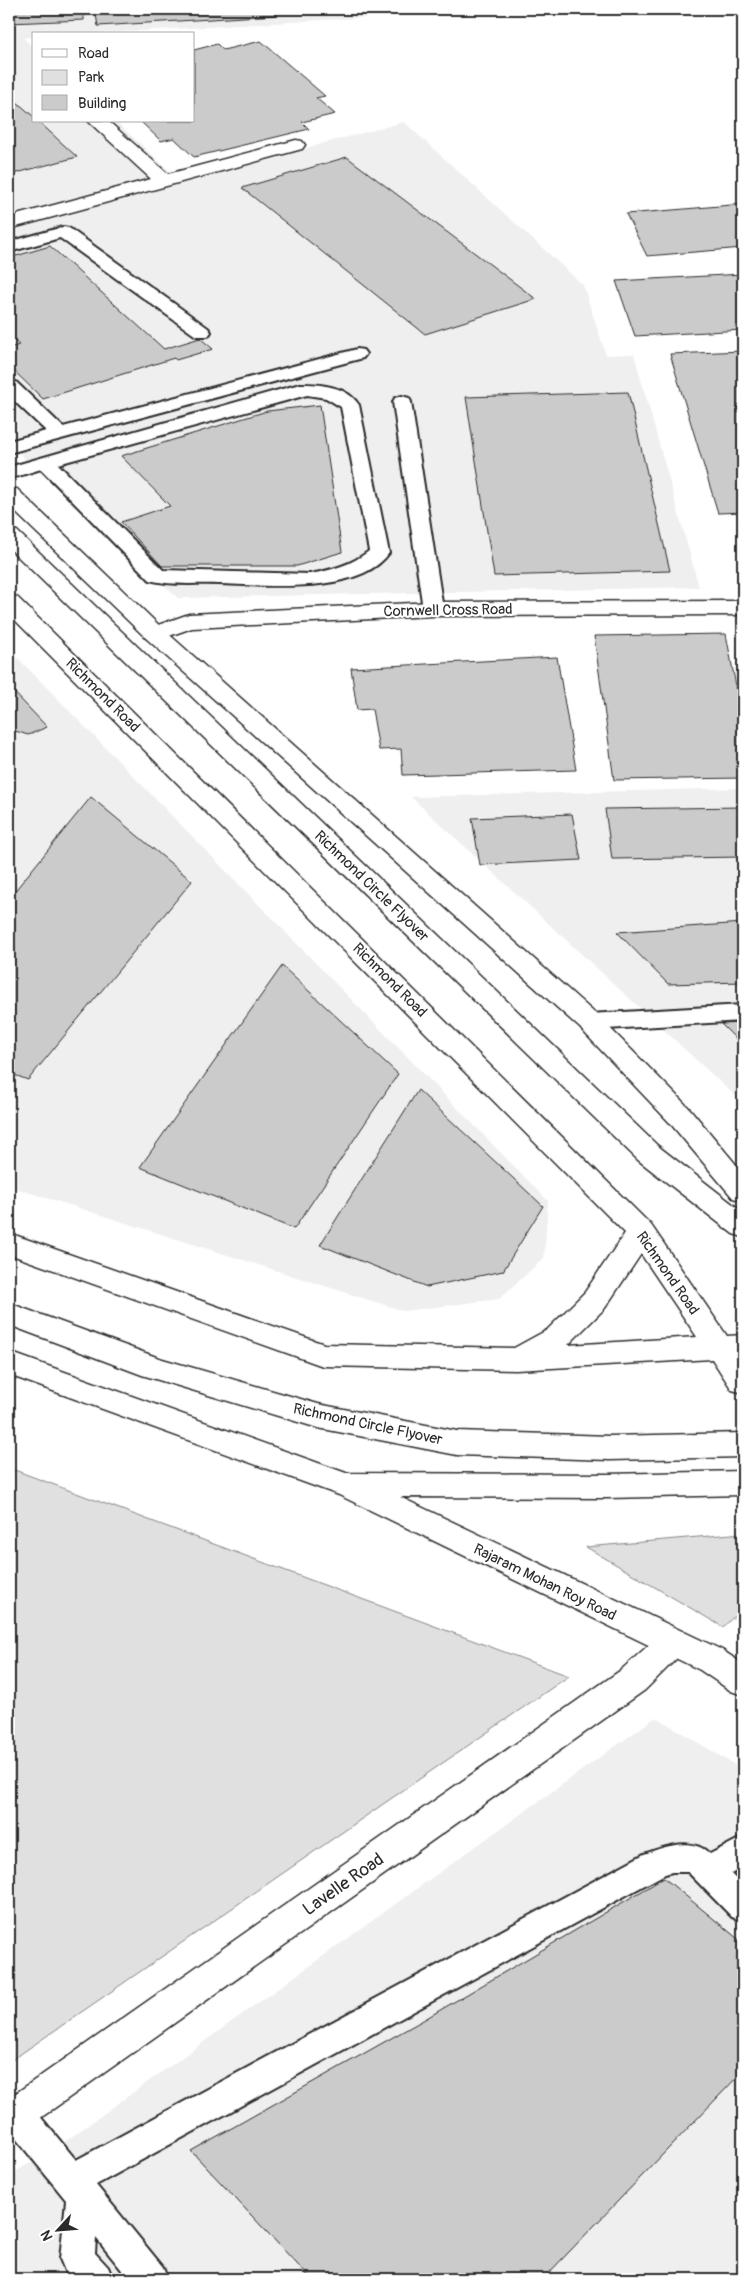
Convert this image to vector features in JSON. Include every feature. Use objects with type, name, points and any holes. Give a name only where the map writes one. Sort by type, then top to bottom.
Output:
[{"type":"main road","points":[[98,122],[165,181]]},
{"type":"main road","points":[[9,223],[296,145]]},
{"type":"main road","points":[[9,494],[155,634],[589,1022],[680,1116],[743,1191]]},
{"type":"main road","name":"Richmond Circle Flyover","points":[[9,536],[648,1153],[743,1227]]},
{"type":"main road","name":"Richmond Road","points":[[9,602],[599,1187],[642,1232],[731,1346],[743,1382]]},
{"type":"main road","name":"Cornwell Cross Road","points":[[155,634],[188,621],[433,609],[743,608]]},
{"type":"main road","points":[[516,1359],[557,1338],[595,1300],[642,1232]]},
{"type":"main road","points":[[9,1243],[324,1355],[516,1359],[731,1346]]},
{"type":"main road","name":"Richmond Circle Flyover","points":[[9,1314],[152,1367],[318,1416],[457,1443],[610,1448],[743,1445]]},
{"type":"main road","points":[[9,1363],[345,1485],[607,1486],[743,1483]]},
{"type":"main road","name":"Rajaram Mohan Roy Road","points":[[345,1485],[711,1660],[743,1681]]},
{"type":"main road","name":"Lavelle Road","points":[[13,2116],[633,1680],[672,1643]]},
{"type":"lane","points":[[9,247],[63,232],[202,332]]},
{"type":"lane","points":[[9,447],[357,354]]},
{"type":"lane","points":[[9,386],[58,434]]},
{"type":"lane","points":[[9,473],[45,462],[300,390],[324,391],[344,399],[350,405],[380,553],[368,563],[352,571],[333,577],[310,580],[157,576],[45,462]]},
{"type":"lane","points":[[402,402],[433,609]]},
{"type":"lane","points":[[589,1022],[743,1013]]},
{"type":"lane","points":[[708,1871],[743,1851]]},
{"type":"lane","points":[[77,2189],[655,1864],[672,1858],[694,1859],[743,1907]]},
{"type":"lane","points":[[13,2116],[77,2189],[151,2279]]},
{"type":"lane","points":[[77,2189],[77,2259],[96,2279]]},
{"type":"shaded area","points":[[9,9],[387,9],[392,16],[123,32],[32,32],[32,37],[23,38],[32,46],[32,122],[116,122],[171,172],[9,215]]},
{"type":"shaded area","points":[[404,122],[583,285],[606,355],[634,354],[699,587],[178,598],[9,444],[9,227]]},
{"type":"shaded area","points":[[9,649],[548,1201],[544,1258],[499,1299],[404,1311],[9,1186]]},
{"type":"shaded area","points":[[743,788],[743,1103],[411,797]]},
{"type":"shaded area","points":[[656,1717],[743,1770],[743,2279],[9,2279],[9,2175],[49,2153]]},
{"type":"green space","points":[[9,1468],[569,1676],[9,2062]]},
{"type":"green space","points":[[743,1533],[743,1608],[723,1627],[586,1547]]},
{"type":"building","points":[[9,9],[84,9],[84,20],[9,23]]},
{"type":"building","points":[[95,9],[274,9],[276,15],[98,26]]},
{"type":"building","points":[[261,41],[325,96],[316,98],[335,114],[302,122],[309,129],[194,157],[174,138],[161,141],[141,122],[195,122],[195,50],[217,44],[223,50]]},
{"type":"building","points":[[9,95],[32,115],[32,122],[39,122],[77,157],[9,175]]},
{"type":"building","points":[[347,157],[536,299],[425,334],[242,188]]},
{"type":"building","points":[[743,204],[743,248],[647,256],[626,214]]},
{"type":"building","points":[[50,246],[164,349],[200,338],[213,349],[176,360],[174,358],[43,399],[9,366],[9,348],[19,345],[9,336],[9,258]]},
{"type":"building","points":[[743,274],[743,330],[635,336],[616,281]]},
{"type":"building","points":[[743,351],[743,512],[718,513],[670,354]]},
{"type":"building","points":[[628,392],[670,571],[494,576],[466,397]]},
{"type":"building","points":[[320,405],[342,552],[297,566],[162,566],[121,522],[170,506],[121,456],[267,411]]},
{"type":"building","points":[[726,634],[743,723],[743,778],[614,780],[594,636]]},
{"type":"building","points":[[557,657],[576,770],[403,775],[401,749],[379,750],[372,709],[357,710],[351,668]]},
{"type":"building","points":[[9,687],[47,727],[28,735],[9,729]]},
{"type":"building","points":[[91,797],[192,881],[28,1080],[9,1073],[9,898]]},
{"type":"building","points":[[743,807],[743,857],[612,859],[605,809]]},
{"type":"building","points":[[572,814],[581,860],[480,865],[472,818]]},
{"type":"building","points":[[743,923],[743,982],[668,984],[617,932]]},
{"type":"building","points":[[282,966],[398,1074],[294,1229],[140,1167]]},
{"type":"building","points":[[743,1023],[743,1046],[721,1024]]},
{"type":"building","points":[[418,1090],[543,1206],[503,1271],[427,1287],[320,1245]]},
{"type":"building","points":[[664,1878],[743,1943],[743,2071],[543,2279],[311,2279],[191,2151],[425,2019]]}]
